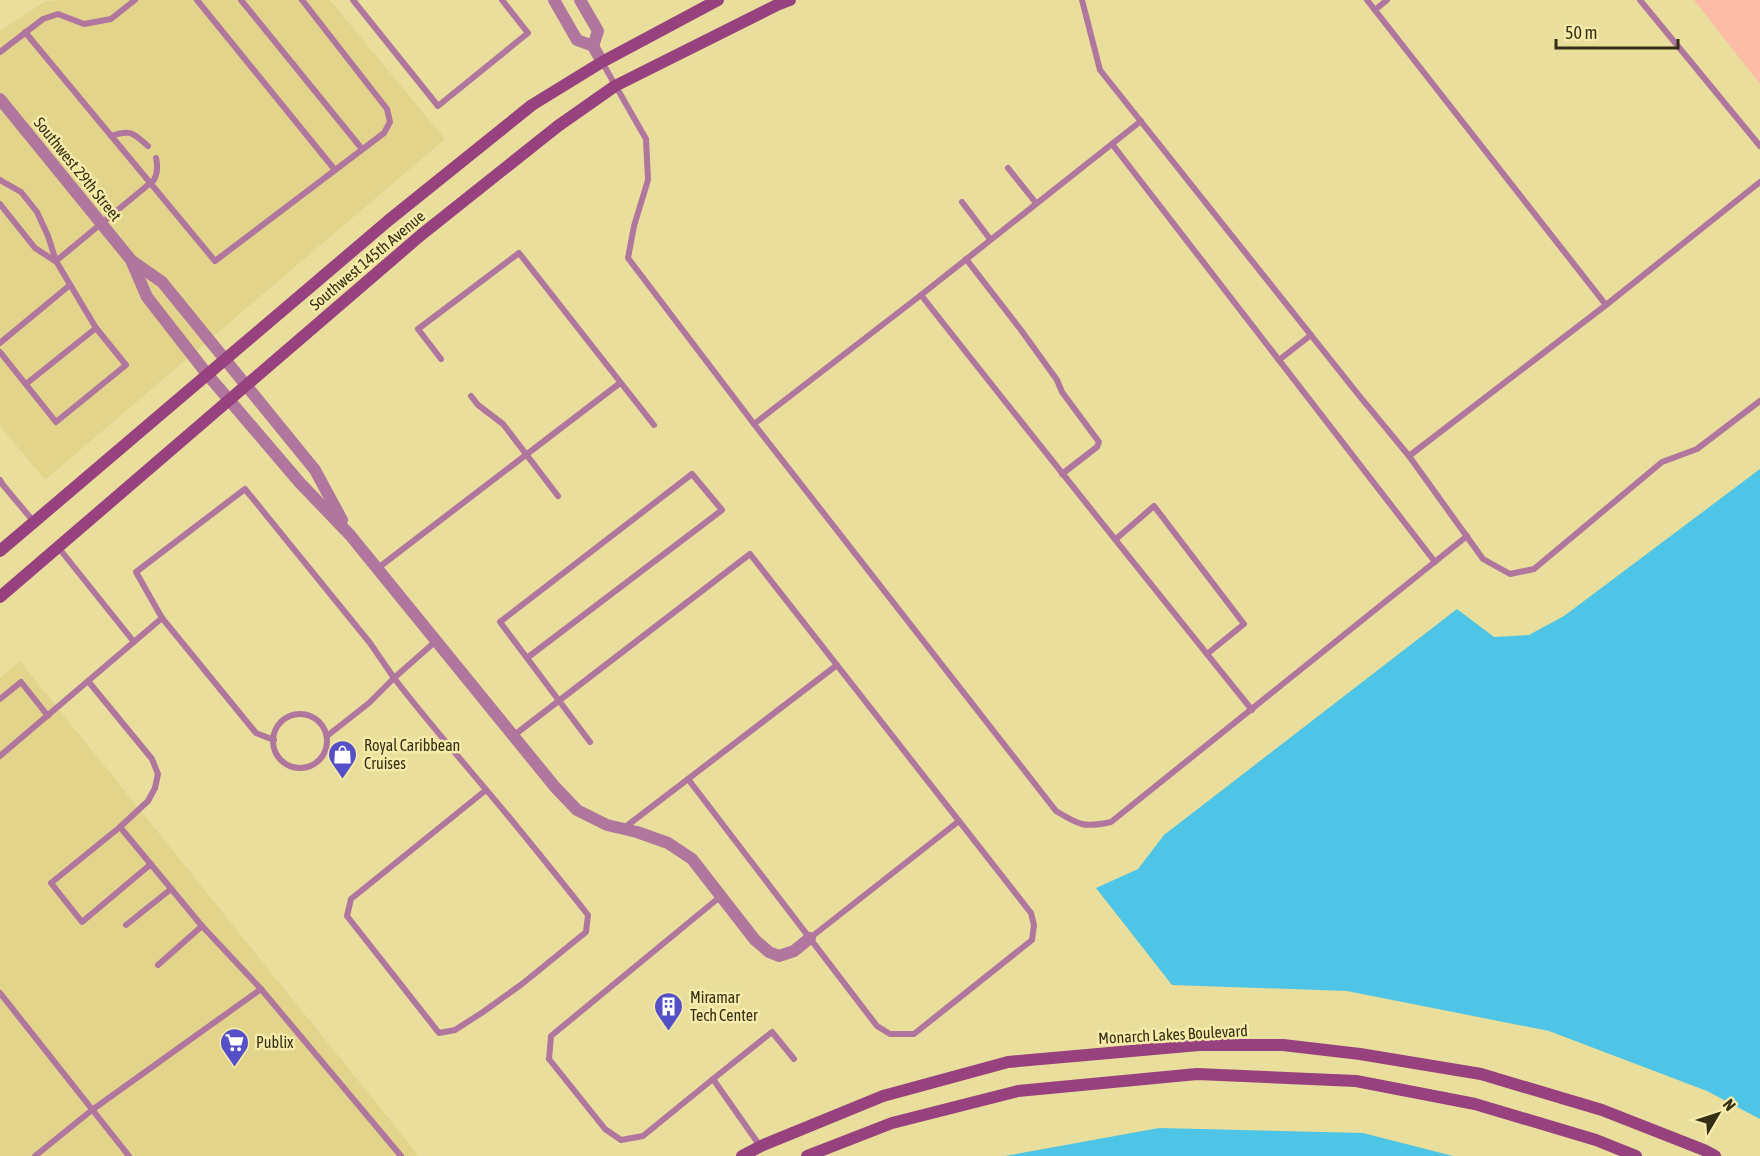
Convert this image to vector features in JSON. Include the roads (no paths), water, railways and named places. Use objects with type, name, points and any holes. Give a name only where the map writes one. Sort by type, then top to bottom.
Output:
[{"type":"street","points":[[554,0],[578,40],[593,46],[602,62]]},
{"type":"street","points":[[580,0],[598,31],[593,46]]},
{"type":"street","name":"Southwest 145th Avenue","points":[[0,551],[389,220],[532,105],[602,62],[718,0]]},
{"type":"street","name":"Southwest 145th Avenue","points":[[0,597],[421,235],[558,126],[615,86],[790,0]]},
{"type":"street","name":"Southwest 29th Street","points":[[0,99],[131,260],[162,282],[315,470],[350,535]]},
{"type":"street","name":"Southwest 29th Street","points":[[131,260],[147,297],[207,374],[300,483],[350,535]]},
{"type":"street","points":[[350,535],[555,787],[577,810],[607,825],[668,843],[692,859],[755,940],[769,952],[779,956],[794,951],[810,939]]},
{"type":"street","name":"Monarch Lakes Boulevard","points":[[742,1156],[760,1146],[883,1096],[1008,1062],[1199,1045],[1283,1045],[1360,1054],[1482,1074],[1602,1110],[1714,1156]]},
{"type":"street","points":[[807,1156],[892,1123],[1018,1091],[1197,1074],[1356,1081],[1475,1104],[1596,1140],[1636,1156]]},
{"type":"lane","points":[[0,51],[43,19],[58,14],[84,24],[111,19],[135,0]]},
{"type":"lane","points":[[196,0],[335,170]]},
{"type":"lane","points":[[241,0],[362,149]]},
{"type":"lane","points":[[25,32],[215,261],[384,133],[390,123],[387,108],[302,0]]},
{"type":"lane","points":[[353,0],[438,105],[528,33],[502,0]]},
{"type":"lane","points":[[1082,0],[1100,70],[1410,456],[1483,559],[1510,574],[1534,569],[1662,462],[1698,449],[1760,401]]},
{"type":"lane","points":[[1367,0],[1606,305]]},
{"type":"lane","points":[[1375,10],[1388,0]]},
{"type":"lane","points":[[1640,0],[1760,146]]},
{"type":"lane","points":[[602,62],[646,140],[648,180],[634,226],[628,258],[754,424],[1056,811],[1077,824],[1096,825],[1111,822],[1467,536]]},
{"type":"lane","points":[[754,424],[1141,121]]},
{"type":"lane","points":[[111,136],[121,132],[134,133],[148,146]]},
{"type":"lane","points":[[1112,144],[1435,562]]},
{"type":"lane","points":[[56,261],[151,183],[157,174],[156,158]]},
{"type":"lane","points":[[1008,168],[1036,203]]},
{"type":"lane","points":[[0,180],[21,192],[38,212],[56,261],[96,328],[126,365],[56,422],[0,351]]},
{"type":"lane","points":[[1410,456],[1606,305],[1760,182]]},
{"type":"lane","points":[[962,202],[990,239]]},
{"type":"lane","points":[[0,204],[35,248],[56,261]]},
{"type":"lane","points":[[441,359],[418,329],[519,253],[654,425]]},
{"type":"lane","points":[[966,259],[1033,346],[1057,380],[1062,392],[1099,442],[1097,447],[1062,474]]},
{"type":"lane","points":[[0,343],[70,285]]},
{"type":"lane","points":[[921,295],[1252,710]]},
{"type":"lane","points":[[26,384],[96,328]]},
{"type":"lane","points":[[1279,360],[1311,335]]},
{"type":"lane","points":[[377,569],[620,383]]},
{"type":"lane","points":[[471,396],[478,405],[503,424],[558,496]]},
{"type":"lane","points":[[527,658],[722,510],[692,474],[500,622],[559,701],[590,742]]},
{"type":"lane","points":[[0,480],[34,522]]},
{"type":"lane","points":[[274,740],[256,733],[162,618],[136,572],[245,489],[370,643],[431,725],[486,790],[588,915],[586,932],[522,984],[455,1030],[439,1033],[347,916],[351,899],[486,790]]},
{"type":"lane","points":[[1116,539],[1154,506],[1244,624],[1207,654]]},
{"type":"lane","points":[[58,547],[134,642]]},
{"type":"lane","points":[[513,736],[750,554],[1031,913],[1034,925],[1032,940],[914,1034],[890,1034],[877,1026],[688,779]]},
{"type":"lane","points":[[0,756],[162,618]]},
{"type":"lane","points":[[327,736],[369,704],[394,678],[436,641]]},
{"type":"lane","points":[[624,829],[837,665]]},
{"type":"lane","points":[[88,681],[152,759],[158,774],[155,788],[148,801],[51,884],[82,922],[151,864]]},
{"type":"lane","points":[[0,699],[21,682],[48,716]]},
{"type":"lane","points":[[299,714],[315,719],[327,736],[326,749],[322,757],[308,767],[291,766],[278,756],[274,748],[275,732],[279,725],[291,716],[299,714]]},
{"type":"lane","points":[[810,939],[959,821]]},
{"type":"lane","points":[[120,827],[202,926],[261,989],[401,1156]]},
{"type":"lane","points":[[126,926],[171,888]]},
{"type":"lane","points":[[721,896],[551,1036],[549,1059],[605,1129],[621,1140],[643,1136],[772,1032],[794,1059]]},
{"type":"lane","points":[[158,965],[202,926]]},
{"type":"lane","points":[[35,1156],[92,1110],[261,989]]},
{"type":"lane","points":[[0,993],[129,1156]]},
{"type":"lane","points":[[713,1079],[760,1146]]},
{"type":"water","points":[[1760,469],[1760,1119],[1707,1091],[1549,1031],[1347,991],[1172,985],[1096,888],[1138,869],[1164,835],[1457,609],[1494,637],[1529,635],[1564,616]]},
{"type":"water","points":[[1159,1128],[1363,1133],[1453,1156],[1005,1156]]},
{"type":"place","name":"Royal Caribbean Cruises","points":[[343,780]]},
{"type":"place","name":"Miramar Tech Center","points":[[669,1032]]},
{"type":"place","name":"Publix","points":[[235,1068]]}]
